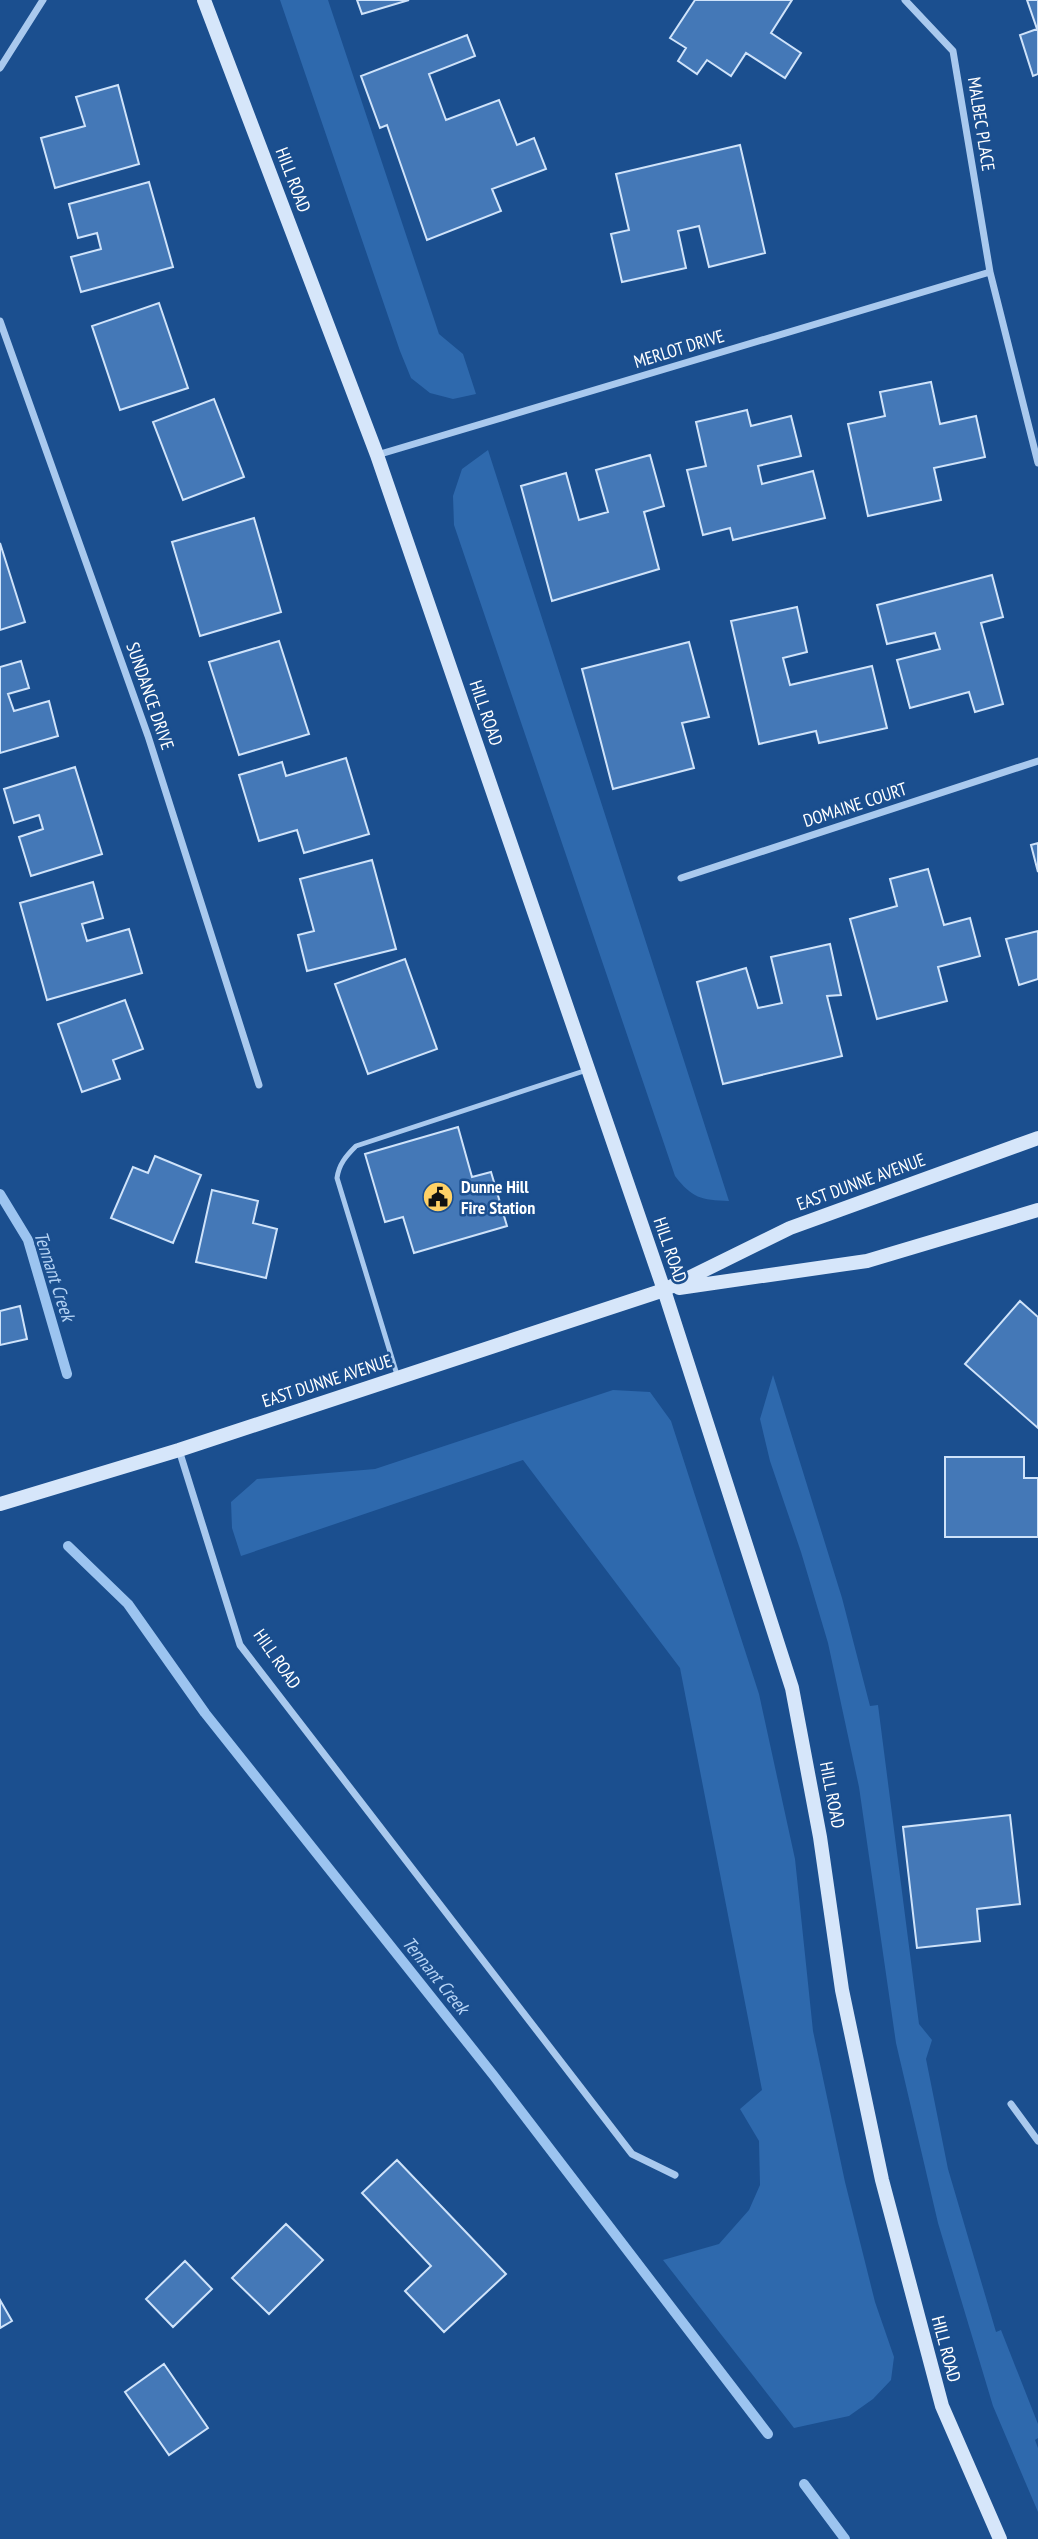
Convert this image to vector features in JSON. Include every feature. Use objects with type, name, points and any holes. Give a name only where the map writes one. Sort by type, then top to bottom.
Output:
[{"type":"main road","name":"HILL ROAD","points":[[204,0],[377,455],[664,1290],[792,1688],[820,1837],[842,1990],[882,2180],[942,2406],[1000,2539]]},
{"type":"main road","name":"EAST DUNNE AVENUE","points":[[0,1504],[179,1450],[664,1290],[790,1228],[1038,1138]]},
{"type":"main road","name":"EAST DUNNE AVENUE","points":[[664,1290],[867,1261],[1038,1210]]},
{"type":"street","points":[[0,68],[43,0]]},
{"type":"street","name":"MALBEC PLACE","points":[[905,0],[953,51],[990,272],[1038,463]]},
{"type":"street","name":"MERLOT DRIVE","points":[[377,455],[990,272]]},
{"type":"street","name":"SUNDANCE DRIVE","points":[[0,321],[148,736],[259,1085]]},
{"type":"street","name":"DOMAINE COURT","points":[[681,878],[1038,761]]},
{"type":"street","name":"HILL ROAD","points":[[179,1450],[240,1645],[632,2154],[675,2175]]},
{"type":"street","points":[[1011,2104],[1038,2141]]},
{"type":"lane","points":[[398,1377],[337,1178],[338,1169],[345,1157],[356,1146],[588,1070]]},
{"type":"shaded area","points":[[280,0],[328,0],[439,334],[463,354],[476,394],[453,399],[430,393],[411,378]]},
{"type":"shaded area","points":[[488,450],[729,1201],[698,1196],[675,1176],[454,525],[453,496],[462,469]]},
{"type":"shaded area","points":[[773,1375],[842,1598],[870,1706],[878,1705],[919,2024],[932,2040],[926,2059],[948,2169],[996,2332],[1001,2330],[1038,2424],[1038,2438],[1035,2440],[1038,2448],[1038,2512],[993,2406],[938,2223],[896,2043],[859,1787],[828,1643],[770,1461],[760,1419]]},
{"type":"shaded area","points":[[613,1390],[650,1392],[671,1421],[759,1694],[795,1859],[813,2031],[845,2182],[875,2302],[894,2357],[891,2380],[873,2399],[849,2416],[794,2428],[663,2260],[719,2244],[749,2210],[760,2185],[759,2141],[740,2109],[762,2090],[680,1668],[523,1460],[241,1556],[232,1528],[231,1502],[257,1479],[375,1469]]},
{"type":"building","points":[[357,0],[409,0],[362,14]]},
{"type":"building","points":[[695,0],[792,0],[771,33],[801,53],[785,78],[746,53],[731,76],[707,60],[697,74],[678,61],[686,48],[670,38]]},
{"type":"building","points":[[1027,0],[1038,0],[1038,74],[1033,76],[1020,35],[1037,29]]},
{"type":"building","points":[[467,35],[475,56],[429,74],[446,120],[499,100],[517,145],[534,138],[546,169],[492,189],[501,211],[427,240],[387,125],[380,128],[361,76]]},
{"type":"building","points":[[118,85],[139,164],[55,188],[41,138],[85,126],[76,97]]},
{"type":"building","points":[[740,145],[765,253],[709,267],[699,226],[678,231],[686,268],[622,282],[611,234],[629,230],[616,174]]},
{"type":"building","points":[[149,182],[173,267],[81,292],[71,257],[101,249],[97,233],[78,238],[69,204]]},
{"type":"building","points":[[159,303],[188,388],[120,410],[92,326]]},
{"type":"building","points":[[931,382],[940,424],[976,416],[985,457],[934,468],[941,500],[868,516],[848,424],[885,416],[880,392]]},
{"type":"building","points":[[214,399],[244,477],[183,500],[153,422]]},
{"type":"building","points":[[747,410],[751,426],[791,416],[801,456],[758,466],[762,484],[813,471],[825,518],[733,540],[730,528],[703,535],[687,470],[706,466],[696,422]]},
{"type":"building","points":[[650,455],[664,506],[644,512],[659,569],[552,601],[521,486],[566,473],[579,520],[608,512],[596,470]]},
{"type":"building","points":[[254,518],[281,612],[200,636],[172,542]]},
{"type":"building","points":[[0,543],[25,622],[0,630]]},
{"type":"building","points":[[992,575],[1003,617],[981,623],[1003,704],[975,712],[969,692],[910,708],[897,660],[940,649],[935,633],[887,644],[877,605]]},
{"type":"building","points":[[797,607],[807,652],[783,658],[790,685],[872,666],[887,728],[819,743],[816,731],[759,744],[731,621]]},
{"type":"building","points":[[279,641],[309,734],[239,755],[209,662]]},
{"type":"building","points":[[689,642],[709,717],[682,723],[694,768],[613,789],[582,669]]},
{"type":"building","points":[[21,661],[29,688],[8,694],[14,711],[49,701],[58,736],[0,753],[0,667]]},
{"type":"building","points":[[346,758],[369,834],[304,853],[297,830],[259,841],[239,775],[282,762],[286,776]]},
{"type":"building","points":[[75,767],[102,854],[31,876],[19,837],[43,829],[39,815],[14,823],[4,789]]},
{"type":"building","points":[[1038,843],[1038,872],[1031,845]]},
{"type":"building","points":[[372,860],[396,949],[307,971],[298,935],[314,931],[300,879]]},
{"type":"building","points":[[928,869],[944,925],[970,918],[980,956],[938,967],[947,1001],[877,1019],[850,919],[897,906],[890,879]]},
{"type":"building","points":[[93,882],[103,918],[82,924],[87,941],[129,929],[142,973],[47,1000],[20,903]]},
{"type":"building","points":[[1038,931],[1038,979],[1019,985],[1006,939]]},
{"type":"building","points":[[830,944],[841,995],[827,996],[842,1056],[723,1084],[697,982],[746,968],[758,1008],[782,1003],[771,957]]},
{"type":"building","points":[[405,959],[437,1049],[368,1074],[335,984]]},
{"type":"building","points":[[125,1000],[143,1049],[113,1060],[120,1079],[82,1092],[58,1024]]},
{"type":"building","name":"Dunne Hill Fire Station","points":[[458,1127],[472,1177],[491,1172],[507,1226],[414,1253],[403,1217],[385,1222],[365,1154]]},
{"type":"building","points":[[155,1156],[201,1175],[173,1243],[111,1218],[133,1167],[148,1173]]},
{"type":"building","points":[[212,1190],[258,1201],[253,1223],[277,1229],[266,1278],[196,1262]]},
{"type":"building","points":[[1020,1301],[1038,1317],[1038,1428],[965,1364]]},
{"type":"building","points":[[20,1306],[27,1339],[0,1345],[0,1311]]},
{"type":"building","points":[[945,1457],[1024,1457],[1024,1478],[1038,1478],[1038,1537],[945,1537]]},
{"type":"building","points":[[1010,1815],[1020,1904],[977,1909],[980,1941],[917,1948],[903,1827]]},
{"type":"building","points":[[397,2160],[506,2274],[444,2332],[405,2291],[431,2266],[362,2193]]},
{"type":"building","points":[[286,2224],[323,2260],[269,2314],[232,2278]]},
{"type":"building","points":[[185,2261],[212,2289],[173,2327],[146,2299]]},
{"type":"building","points":[[0,2300],[12,2321],[0,2328]]},
{"type":"building","points":[[164,2364],[208,2428],[169,2455],[125,2392]]},
{"type":"waterway","name":"Tennant Creek","points":[[0,1194],[28,1240],[67,1374]]},
{"type":"waterway","name":"Tennant Creek","points":[[68,1546],[128,1604],[205,1713],[494,2076],[768,2434]]},
{"type":"waterway","name":"Tennant Creek","points":[[804,2484],[845,2539]]},
{"type":"place","name":"Dunne Hill Fire Station","points":[[438,1197]]}]
